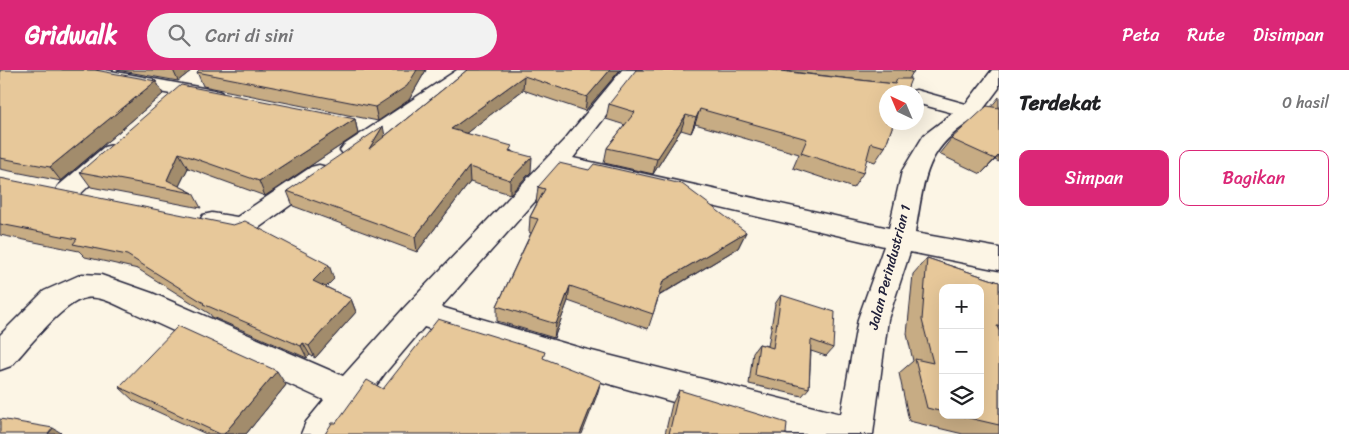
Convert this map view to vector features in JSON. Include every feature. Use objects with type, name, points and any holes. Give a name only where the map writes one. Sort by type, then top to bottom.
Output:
[{"type":"street","points":[[73,70],[230,99]]},
{"type":"street","points":[[161,109],[206,70]]},
{"type":"street","points":[[193,218],[241,227],[470,70]]},
{"type":"street","points":[[320,434],[381,354],[556,162],[614,95],[632,70]]},
{"type":"street","name":"Jalan Perindustrian 1","points":[[853,434],[873,319],[900,240],[914,171],[932,140],[952,123],[971,112],[999,74]]},
{"type":"street","points":[[924,98],[999,118]]},
{"type":"street","points":[[353,125],[381,130]]},
{"type":"street","points":[[96,198],[57,190],[125,141]]},
{"type":"street","points":[[556,162],[900,240],[999,259]]},
{"type":"street","points":[[0,356],[54,300],[82,286],[101,287],[141,302],[350,395]]},
{"type":"street","points":[[419,313],[584,363],[853,434]]},
{"type":"building","points":[[0,70],[95,70],[156,81],[50,167],[0,158]]},
{"type":"building","points":[[199,70],[417,70],[407,86],[375,107],[197,72]]},
{"type":"building","points":[[467,70],[610,70],[587,97],[524,76],[451,129],[512,146],[509,151],[532,157],[510,180],[469,167],[415,237],[287,191],[383,126],[369,149]]},
{"type":"building","points":[[636,70],[771,70],[895,84],[897,79],[911,79],[909,85],[879,85],[879,130],[891,130],[885,147],[871,143],[863,173],[801,153],[807,139],[700,109],[696,118],[686,115],[657,159],[607,148],[635,112],[609,104]]},
{"type":"building","points":[[181,85],[355,119],[259,181],[179,153],[167,180],[193,193],[80,172]]},
{"type":"building","points":[[987,106],[999,108],[999,155],[995,159],[951,139]]},
{"type":"building","points":[[559,163],[589,170],[594,164],[682,184],[746,232],[663,281],[653,314],[570,286],[556,324],[497,306],[538,219],[530,217],[545,189],[538,187]]},
{"type":"building","points":[[0,178],[233,225],[245,221],[329,265],[313,281],[351,299],[309,346],[303,343],[301,346],[203,304],[127,255],[73,244],[77,239],[0,224]]},
{"type":"building","points":[[927,258],[999,282],[999,326],[997,326],[999,331],[999,425],[973,419],[984,419],[984,284],[939,284],[939,411],[927,408],[915,359],[933,363],[922,320]]},
{"type":"building","points":[[781,295],[835,312],[833,348],[811,340],[809,388],[755,375],[759,344],[773,348]]},
{"type":"building","points":[[438,319],[545,352],[543,358],[601,381],[580,434],[325,434],[332,423],[336,423],[367,380],[383,389]]},
{"type":"building","points":[[178,326],[277,371],[224,434],[220,434],[119,387]]},
{"type":"building","points":[[679,390],[787,423],[786,434],[669,434]]},
{"type":"building","points":[[0,419],[53,428],[48,434],[0,434]]}]
